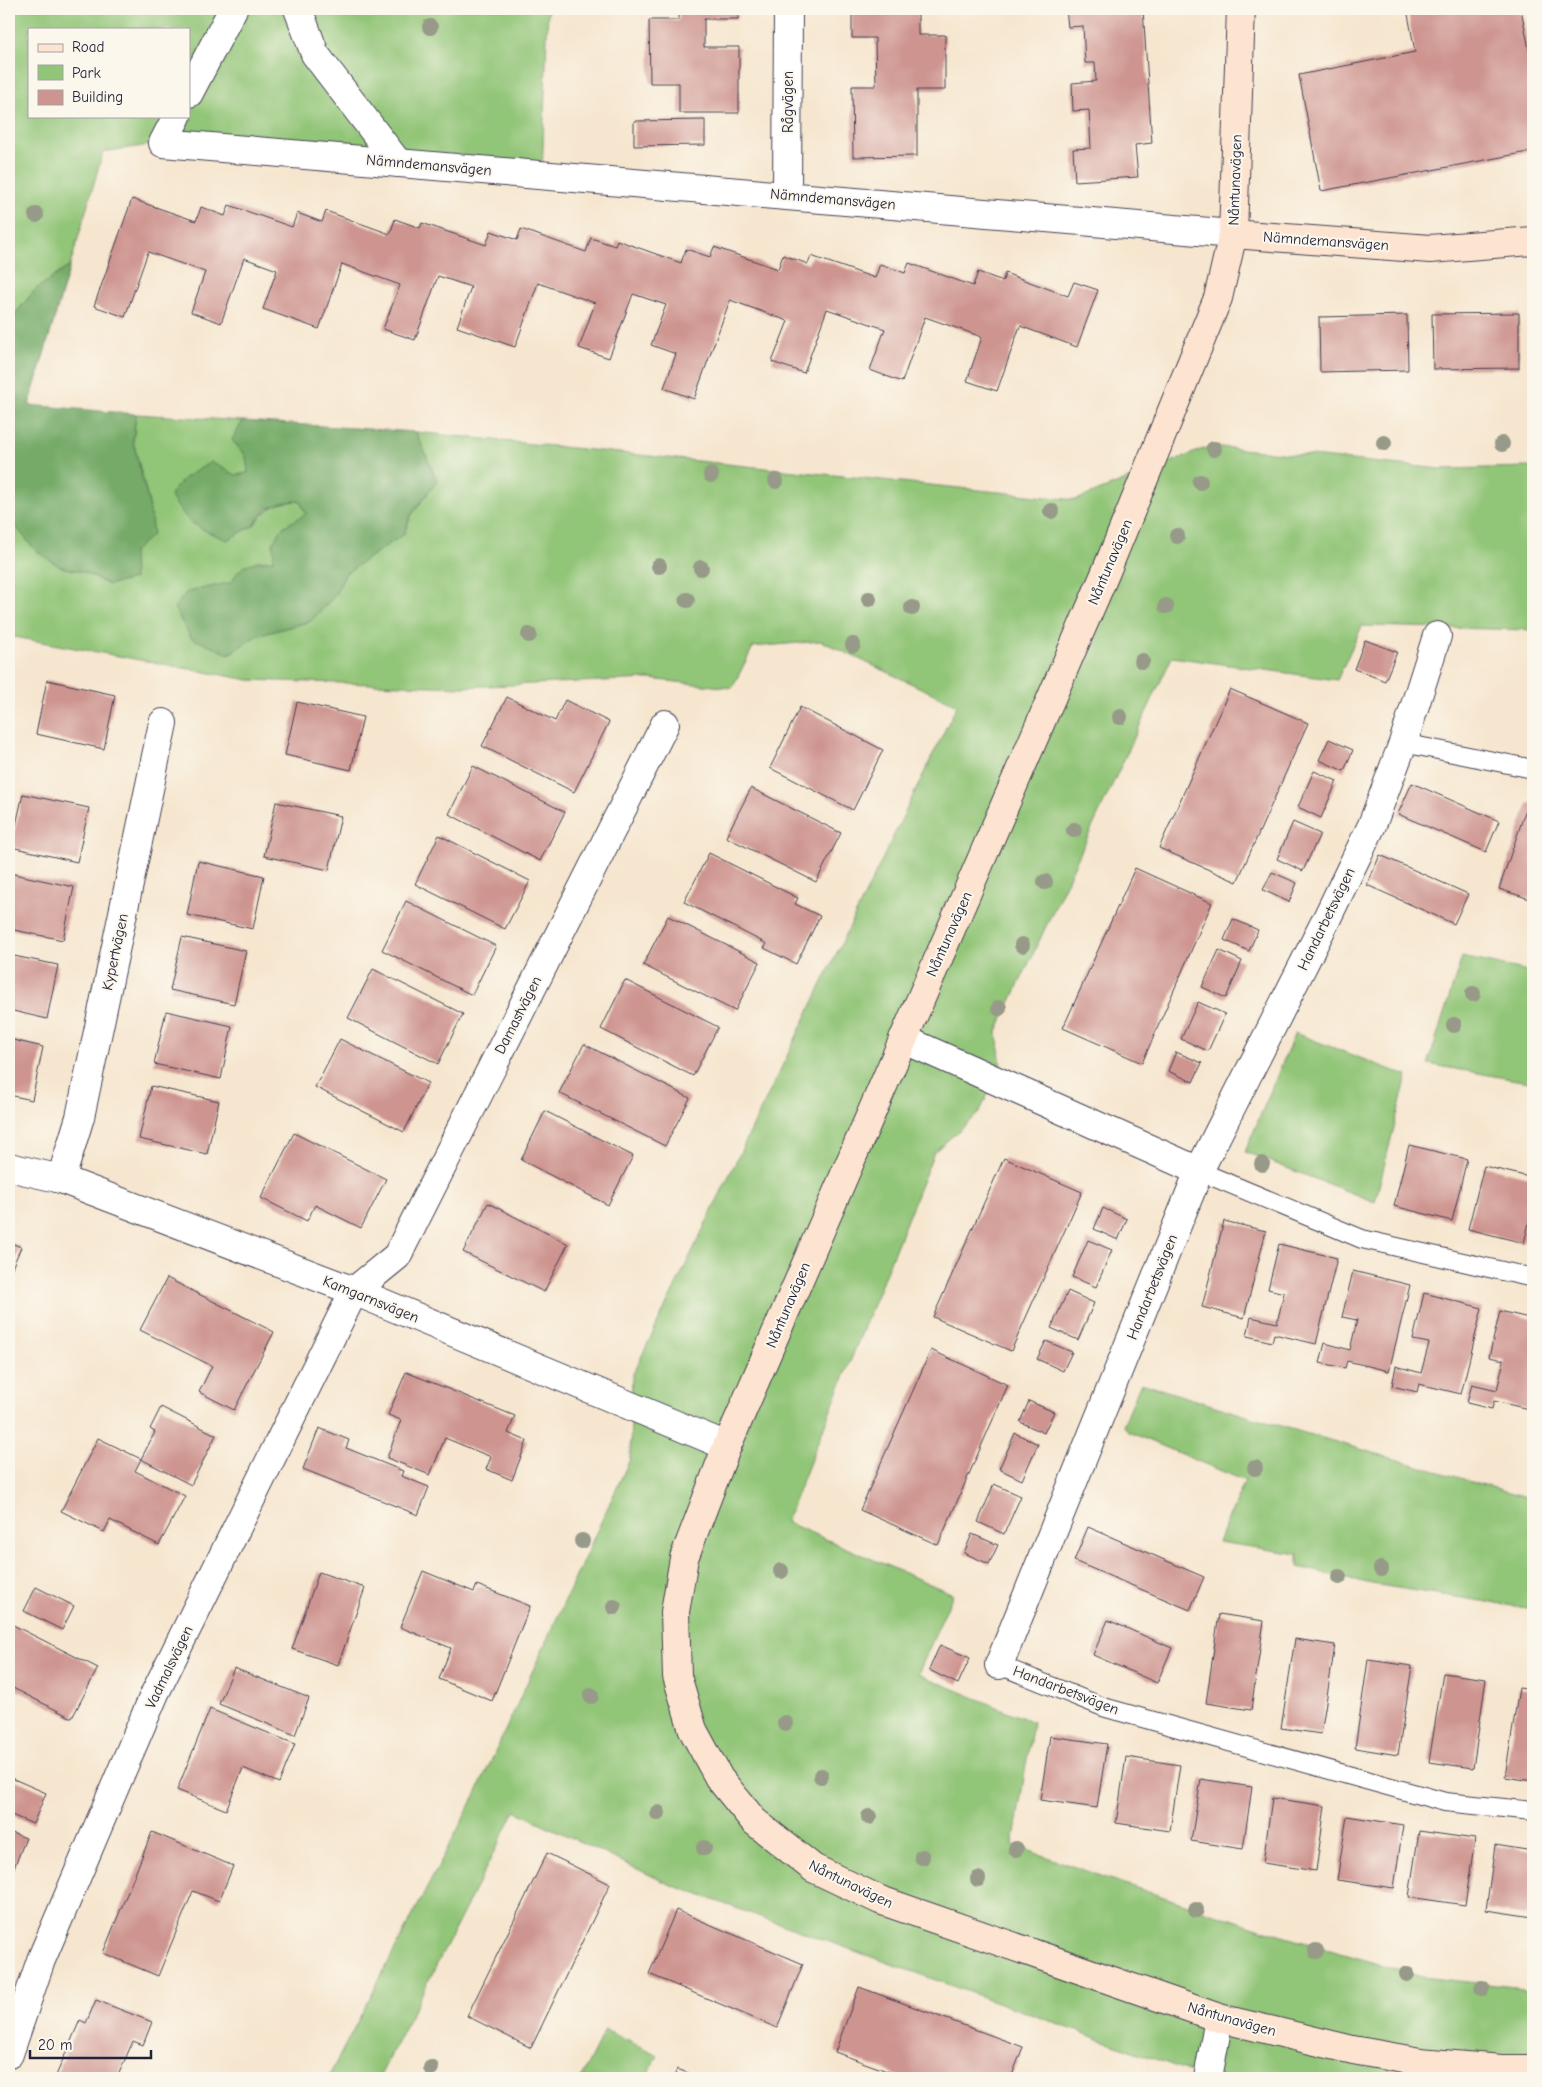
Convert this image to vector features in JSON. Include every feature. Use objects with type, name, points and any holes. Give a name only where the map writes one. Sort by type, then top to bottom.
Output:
[{"type":"street","points":[[190,91],[233,9]]},
{"type":"street","points":[[298,9],[316,54],[398,163]]},
{"type":"street","name":"Rågvägen","points":[[787,195],[788,9]]},
{"type":"street","name":"Nåntunavägen","points":[[1240,9],[1233,234],[1218,298],[1105,574],[727,1446],[684,1558],[675,1612],[677,1676],[693,1730],[719,1778],[754,1821],[813,1868],[880,1900],[1219,2018],[1353,2050],[1420,2062],[1501,2069],[1533,2069]]},
{"type":"street","name":"Nämndemansvägen","points":[[175,118],[163,143],[1430,249],[1533,241]]},
{"type":"street","name":"Handarbetsvägen","points":[[999,1665],[1199,1171],[1368,833],[1403,743],[1437,636]]},
{"type":"street","name":"Kypertvägen","points":[[61,1179],[80,1117],[163,723]]},
{"type":"street","name":"Damastvägen","points":[[354,1291],[397,1256],[665,724]]},
{"type":"street","points":[[903,1039],[1199,1171]]},
{"type":"street","name":"Kamgarnsvägen","points":[[9,1168],[61,1179],[354,1291],[727,1446]]},
{"type":"street","name":"Vadmalsvägen","points":[[9,2054],[41,1960],[155,1693],[354,1291]]},
{"type":"street","points":[[1208,2078],[1219,2018]]},
{"type":"lane","points":[[1403,743],[1533,769]]},
{"type":"lane","points":[[1199,1171],[1362,1239],[1533,1278]]},
{"type":"lane","name":"Handarbetsvägen","points":[[999,1665],[1103,1706],[1445,1802],[1533,1811]]},
{"type":"green space","points":[[9,9],[548,9],[542,174],[163,143],[103,152],[70,266],[36,289],[16,313],[9,341]]},
{"type":"green space","points":[[70,266],[29,405],[136,414],[133,441],[149,504],[153,534],[133,552],[134,579],[109,585],[84,572],[60,567],[35,550],[9,518],[9,341],[16,313],[36,289]]},
{"type":"green space","points":[[136,414],[243,421],[232,440],[246,456],[249,473],[236,475],[253,526],[268,510],[284,503],[300,501],[307,514],[274,560],[255,561],[229,654],[256,636],[311,621],[335,595],[345,573],[404,534],[411,516],[437,481],[416,432],[1076,500],[1211,446],[1441,469],[1533,467],[1533,630],[1362,626],[1337,680],[1172,657],[997,1031],[1001,1067],[979,1113],[934,1152],[786,1522],[953,1594],[918,1674],[1033,1722],[1013,1845],[1273,1933],[1422,1977],[1533,1989],[1533,2078],[1223,2078],[1191,2072],[669,1884],[515,1811],[379,2078],[328,2078],[476,1794],[630,1459],[632,1376],[957,705],[821,641],[753,647],[732,688],[649,679],[462,687],[249,680],[9,636],[9,518],[60,567],[84,572],[109,585],[133,552],[149,504],[133,441]]},
{"type":"green space","points":[[243,421],[416,432],[437,481],[411,515],[404,534],[346,573],[335,595],[311,621],[256,636],[229,654],[191,638],[174,608],[187,592],[232,582],[239,570],[249,564],[274,560],[273,543],[283,527],[306,514],[300,501],[285,502],[267,509],[253,526],[227,540],[194,524],[176,505],[170,495],[183,479],[211,462],[236,475],[248,473],[246,456],[232,440]]},
{"type":"green space","points":[[1462,957],[1533,972],[1533,1083],[1428,1064]]},
{"type":"green space","points":[[1295,1033],[1407,1076],[1375,1202],[1245,1152]]},
{"type":"green space","points":[[1141,1383],[1260,1420],[1533,1499],[1533,1609],[1372,1584],[1298,1567],[1298,1554],[1218,1542],[1245,1481],[1129,1432],[1123,1425]]},
{"type":"green space","points":[[605,2030],[658,2055],[647,2078],[581,2078]]},
{"type":"building","points":[[679,9],[738,9],[738,19],[704,19],[704,47],[739,47],[739,113],[679,113],[679,83],[650,83],[649,20],[679,20]]},
{"type":"building","points":[[852,9],[918,9],[918,35],[945,35],[945,90],[917,90],[917,156],[853,157],[852,86],[876,86],[875,38],[852,38]]},
{"type":"building","points":[[1066,9],[1143,9],[1152,143],[1135,145],[1138,177],[1075,181],[1073,149],[1091,148],[1089,110],[1073,111],[1072,83],[1096,81],[1095,63],[1085,63],[1083,26],[1068,27]]},
{"type":"building","points":[[1407,9],[1521,9],[1533,70],[1533,151],[1321,191],[1299,75],[1415,52]]},
{"type":"building","points":[[705,120],[705,145],[634,146],[634,121]]},
{"type":"building","points":[[132,199],[196,221],[201,207],[225,216],[229,205],[292,227],[297,213],[322,222],[326,211],[390,234],[395,219],[420,228],[422,223],[486,245],[491,231],[517,240],[521,229],[586,252],[591,238],[615,246],[617,240],[681,263],[686,249],[710,257],[714,247],[778,269],[783,255],[808,264],[811,256],[875,278],[880,264],[905,273],[909,263],[973,286],[978,272],[1003,281],[1005,273],[1068,296],[1074,282],[1098,290],[1077,347],[1020,326],[997,391],[967,381],[982,337],[925,317],[902,382],[870,370],[885,329],[827,309],[804,373],[772,362],[788,321],[730,300],[694,399],[664,388],[676,354],[651,345],[666,305],[633,294],[609,358],[579,348],[595,303],[538,283],[515,347],[457,327],[471,287],[438,276],[415,340],[383,329],[400,285],[342,264],[319,329],[263,309],[277,270],[244,258],[221,323],[191,312],[205,272],[148,252],[125,317],[94,306]]},
{"type":"building","points":[[1519,313],[1519,368],[1433,369],[1432,314]]},
{"type":"building","points":[[1407,315],[1408,370],[1320,372],[1319,317]]},
{"type":"building","points":[[1365,640],[1397,652],[1385,681],[1354,669]]},
{"type":"building","points":[[47,680],[115,695],[104,749],[36,734]]},
{"type":"building","points":[[1230,689],[1308,723],[1237,882],[1159,848]]},
{"type":"building","points":[[507,697],[555,721],[565,700],[609,722],[574,792],[482,746]]},
{"type":"building","points":[[297,702],[363,717],[351,770],[285,755]]},
{"type":"building","points":[[800,707],[883,750],[853,810],[770,768]]},
{"type":"building","points":[[1329,739],[1353,750],[1344,771],[1319,760]]},
{"type":"building","points":[[473,766],[565,812],[540,861],[449,814]]},
{"type":"building","points":[[1314,771],[1337,781],[1321,818],[1298,807]]},
{"type":"building","points":[[1412,783],[1499,821],[1486,852],[1398,814]]},
{"type":"building","points":[[751,788],[841,833],[816,882],[726,837]]},
{"type":"building","points":[[23,794],[89,808],[77,862],[11,847]]},
{"type":"building","points":[[276,802],[341,816],[329,870],[264,856]]},
{"type":"building","points":[[1528,803],[1533,804],[1533,900],[1499,889]]},
{"type":"building","points":[[1293,822],[1320,834],[1303,871],[1277,859]]},
{"type":"building","points":[[439,835],[530,881],[505,929],[415,884]]},
{"type":"building","points":[[709,853],[798,898],[795,904],[820,916],[796,964],[764,948],[767,944],[684,902]]},
{"type":"building","points":[[1380,855],[1468,894],[1454,924],[1367,885]]},
{"type":"building","points":[[198,861],[264,876],[253,929],[187,915]]},
{"type":"building","points":[[1135,868],[1212,903],[1142,1063],[1063,1028]]},
{"type":"building","points":[[1272,872],[1297,883],[1289,902],[1263,890]]},
{"type":"building","points":[[9,873],[74,887],[63,940],[9,929]]},
{"type":"building","points":[[406,901],[496,946],[472,995],[382,950]]},
{"type":"building","points":[[668,916],[760,962],[735,1011],[643,965]]},
{"type":"building","points":[[1233,919],[1258,930],[1249,951],[1224,940]]},
{"type":"building","points":[[182,937],[246,951],[234,1004],[170,990]]},
{"type":"building","points":[[1219,950],[1242,961],[1226,998],[1202,987]]},
{"type":"building","points":[[9,955],[58,965],[47,1019],[9,1010]]},
{"type":"building","points":[[373,969],[463,1014],[438,1064],[348,1018]]},
{"type":"building","points":[[625,980],[718,1027],[693,1076],[601,1029]]},
{"type":"building","points":[[1198,1002],[1225,1014],[1208,1051],[1181,1039]]},
{"type":"building","points":[[166,1011],[232,1026],[221,1079],[154,1064]]},
{"type":"building","points":[[9,1039],[43,1047],[32,1100],[9,1095]]},
{"type":"building","points":[[340,1039],[428,1083],[404,1132],[315,1087]]},
{"type":"building","points":[[584,1044],[690,1098],[665,1146],[559,1093]]},
{"type":"building","points":[[1176,1052],[1202,1063],[1193,1082],[1168,1071]]},
{"type":"building","points":[[151,1086],[219,1101],[207,1154],[139,1139]]},
{"type":"building","points":[[545,1111],[633,1156],[608,1205],[521,1160]]},
{"type":"building","points":[[294,1133],[386,1179],[361,1228],[315,1205],[307,1221],[261,1198]]},
{"type":"building","points":[[1409,1145],[1467,1159],[1452,1221],[1394,1206]]},
{"type":"building","points":[[1004,1158],[1082,1192],[1011,1351],[933,1317]]},
{"type":"building","points":[[1484,1166],[1533,1178],[1533,1206],[1524,1243],[1468,1229]]},
{"type":"building","points":[[488,1203],[568,1244],[544,1292],[463,1252]]},
{"type":"building","points":[[1103,1208],[1127,1219],[1118,1240],[1094,1229]]},
{"type":"building","points":[[1224,1221],[1266,1231],[1244,1318],[1202,1307]]},
{"type":"building","points":[[1088,1240],[1112,1250],[1096,1287],[1072,1277]]},
{"type":"building","points":[[9,1242],[21,1247],[9,1275]]},
{"type":"building","points":[[1279,1244],[1337,1258],[1316,1344],[1274,1334],[1272,1342],[1247,1336],[1251,1317],[1277,1323],[1284,1293],[1268,1289]]},
{"type":"building","points":[[1353,1271],[1410,1285],[1389,1371],[1347,1361],[1345,1368],[1320,1363],[1325,1343],[1350,1350],[1357,1320],[1342,1317]]},
{"type":"building","points":[[167,1278],[274,1332],[234,1410],[199,1392],[212,1366],[140,1330]]},
{"type":"building","points":[[1068,1291],[1094,1303],[1078,1340],[1051,1328]]},
{"type":"building","points":[[1424,1293],[1482,1308],[1461,1394],[1419,1384],[1417,1392],[1392,1386],[1396,1366],[1421,1373],[1429,1343],[1413,1340]]},
{"type":"building","points":[[1500,1311],[1533,1319],[1533,1410],[1494,1401],[1492,1409],[1467,1403],[1472,1384],[1497,1390],[1504,1360],[1489,1357]]},
{"type":"building","points":[[1046,1341],[1072,1352],[1063,1371],[1037,1359]]},
{"type":"building","points":[[931,1350],[1008,1385],[938,1545],[860,1510]]},
{"type":"building","points":[[406,1372],[515,1416],[508,1433],[527,1441],[512,1480],[486,1469],[491,1457],[445,1438],[430,1475],[387,1458],[401,1420],[388,1415]]},
{"type":"building","points":[[1029,1401],[1054,1412],[1044,1433],[1020,1422]]},
{"type":"building","points":[[161,1407],[216,1435],[191,1485],[141,1459],[155,1432],[150,1429]]},
{"type":"building","points":[[319,1428],[349,1440],[346,1448],[403,1471],[401,1476],[429,1487],[418,1515],[303,1469]]},
{"type":"building","points":[[1015,1433],[1038,1444],[1022,1480],[999,1469]]},
{"type":"building","points":[[98,1438],[141,1459],[135,1471],[185,1496],[159,1545],[110,1520],[104,1532],[61,1511]]},
{"type":"building","points":[[994,1484],[1021,1496],[1004,1534],[978,1522]]},
{"type":"building","points":[[1088,1527],[1204,1577],[1190,1610],[1074,1561]]},
{"type":"building","points":[[972,1534],[998,1545],[989,1564],[964,1553]]},
{"type":"building","points":[[423,1571],[474,1592],[477,1585],[530,1606],[492,1701],[439,1679],[451,1648],[400,1627]]},
{"type":"building","points":[[319,1572],[365,1588],[338,1665],[292,1649]]},
{"type":"building","points":[[36,1587],[74,1606],[62,1630],[24,1611]]},
{"type":"building","points":[[1219,1614],[1264,1621],[1251,1710],[1206,1703]]},
{"type":"building","points":[[1108,1620],[1172,1648],[1157,1683],[1093,1655]]},
{"type":"building","points":[[13,1625],[98,1668],[72,1718],[9,1686],[9,1634]]},
{"type":"building","points":[[1295,1639],[1335,1645],[1321,1734],[1281,1728]]},
{"type":"building","points":[[940,1645],[970,1658],[958,1684],[929,1670]]},
{"type":"building","points":[[1368,1660],[1412,1666],[1398,1755],[1355,1748]]},
{"type":"building","points":[[234,1668],[309,1698],[295,1735],[219,1704]]},
{"type":"building","points":[[1443,1673],[1486,1679],[1473,1768],[1429,1762]]},
{"type":"building","points":[[1519,1688],[1533,1690],[1533,1781],[1505,1777]]},
{"type":"building","points":[[210,1709],[295,1744],[279,1783],[243,1768],[226,1810],[177,1790]]},
{"type":"building","points":[[1050,1736],[1107,1744],[1097,1808],[1040,1800]]},
{"type":"building","points":[[1126,1757],[1180,1765],[1170,1831],[1116,1823]]},
{"type":"building","points":[[9,1777],[46,1793],[33,1824],[9,1814]]},
{"type":"building","points":[[1201,1779],[1252,1787],[1243,1849],[1191,1841]]},
{"type":"building","points":[[1272,1798],[1325,1806],[1316,1871],[1263,1863]]},
{"type":"building","points":[[1347,1816],[1403,1825],[1394,1888],[1337,1880]]},
{"type":"building","points":[[1419,1831],[1475,1839],[1465,1905],[1409,1897]]},
{"type":"building","points":[[9,1832],[26,1838],[9,1880]]},
{"type":"building","points":[[152,1832],[233,1866],[219,1901],[193,1891],[158,1976],[103,1953]]},
{"type":"building","points":[[1495,1845],[1533,1851],[1533,1917],[1486,1910]]},
{"type":"building","points":[[547,1853],[610,1884],[531,2048],[467,2016]]},
{"type":"building","points":[[676,1910],[803,1964],[777,2028],[649,1974]]},
{"type":"building","points":[[859,1987],[1023,2047],[1011,2078],[906,2078],[835,2052]]},
{"type":"building","points":[[96,2000],[152,2022],[143,2045],[133,2041],[117,2078],[55,2078],[80,2020],[86,2023]]},
{"type":"building","points":[[677,2069],[702,2078],[674,2078]]}]
